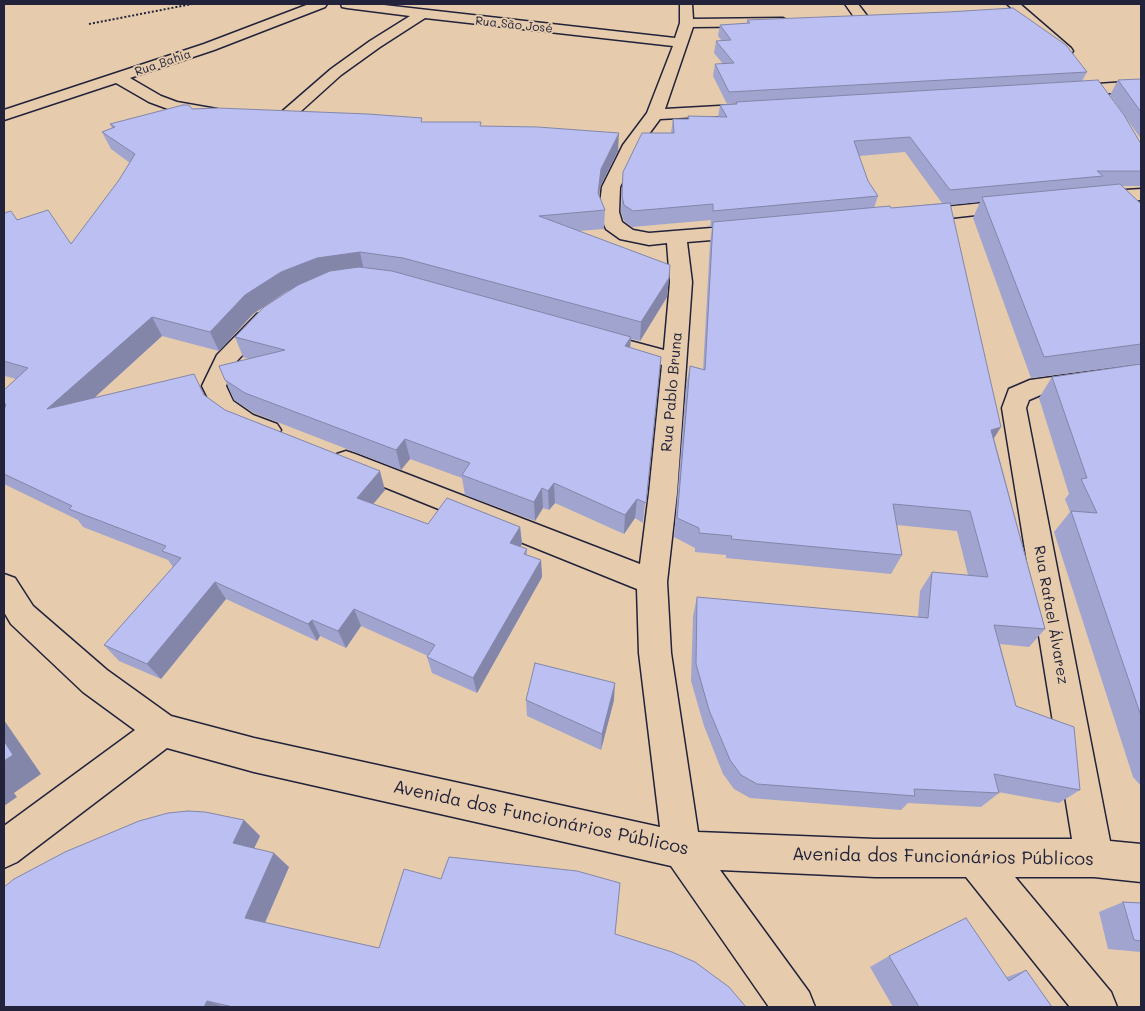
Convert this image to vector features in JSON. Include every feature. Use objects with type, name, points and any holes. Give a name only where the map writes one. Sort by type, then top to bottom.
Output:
[{"type":"street","name":"Rua Bahía","points":[[4,115],[210,47],[320,4]]},
{"type":"street","name":"Rua São José","points":[[348,4],[681,43]]},
{"type":"street","points":[[686,4],[688,23],[654,114],[632,145],[612,187],[609,212],[613,225],[627,235],[649,239],[765,230]]},
{"type":"street","points":[[845,21],[869,21],[851,4]]},
{"type":"street","points":[[1012,10],[1058,43],[1076,62]]},
{"type":"street","points":[[284,118],[336,72],[423,14]]},
{"type":"street","points":[[688,23],[796,22]]},
{"type":"street","points":[[1086,75],[1108,105]]},
{"type":"street","points":[[119,78],[155,99],[174,106],[230,114]]},
{"type":"street","points":[[1048,92],[1141,86]]},
{"type":"street","points":[[654,114],[772,108]]},
{"type":"street","points":[[266,117],[304,120]]},
{"type":"street","points":[[612,144],[632,145]]},
{"type":"street","points":[[1082,200],[1141,194]]},
{"type":"street","points":[[894,218],[1032,204]]},
{"type":"street","name":"Rua Pablo Bruna","points":[[676,238],[681,282],[664,493],[652,582],[655,653],[682,850]]},
{"type":"street","points":[[282,307],[262,321],[225,360],[214,386],[224,406],[244,421],[291,439]]},
{"type":"street","points":[[579,334],[674,360]]},
{"type":"street","name":"Rua Rafael Álvarez","points":[[1094,858],[1014,408],[1018,395],[1039,386],[1141,373]]},
{"type":"street","points":[[328,454],[652,582]]},
{"type":"street","name":"Avenida dos Funcionários Públicos","points":[[4,587],[22,615],[88,674],[163,730],[254,756],[682,850],[875,858],[1094,858],[1141,863]]},
{"type":"street","points":[[4,849],[163,730]]},
{"type":"street","points":[[682,850],[794,1007]]},
{"type":"street","points":[[974,857],[1096,1007]]},
{"type":"path","points":[[89,24],[192,4]]},
{"type":"building","points":[[1013,8],[1066,45],[1087,72],[729,92],[715,64],[734,63],[716,41],[731,40],[720,25],[750,23],[747,20]]},
{"type":"building","points":[[1141,79],[1141,112],[1118,80]]},
{"type":"building","points":[[1098,80],[1124,115],[1141,144],[1141,171],[1097,171],[1103,176],[950,190],[910,137],[854,141],[868,181],[878,196],[713,211],[713,204],[633,211],[624,205],[622,196],[623,172],[642,133],[674,133],[673,119],[689,119],[688,116],[727,117],[720,105],[737,104],[736,102]]},
{"type":"building","points":[[189,105],[192,109],[218,108],[368,114],[422,118],[421,122],[481,122],[480,126],[538,127],[619,133],[601,169],[598,193],[605,210],[539,216],[670,265],[669,278],[641,322],[403,258],[360,252],[317,258],[281,272],[245,295],[210,332],[152,317],[47,409],[194,374],[204,395],[225,410],[380,471],[357,498],[428,524],[447,498],[520,527],[510,543],[527,549],[524,554],[541,560],[473,678],[427,657],[435,645],[354,609],[338,631],[312,620],[308,624],[215,582],[147,664],[104,645],[181,558],[162,551],[166,546],[69,509],[72,506],[4,474],[4,410],[6,404],[4,404],[4,390],[28,368],[4,361],[4,213],[11,211],[17,220],[48,210],[71,244],[119,180],[135,154],[102,132],[115,127],[110,124]]},
{"type":"building","points":[[1120,184],[1141,204],[1141,344],[1044,357],[982,197]]},
{"type":"building","points":[[950,203],[1001,427],[991,430],[1045,629],[994,625],[1016,706],[1074,727],[1080,790],[994,774],[999,793],[914,789],[915,796],[757,784],[741,775],[730,760],[709,710],[696,664],[697,597],[928,618],[932,572],[988,577],[970,511],[893,504],[902,555],[731,539],[732,536],[699,533],[699,528],[677,518],[690,366],[705,370],[713,222],[890,206],[891,208]]},
{"type":"building","points":[[359,267],[392,271],[631,337],[625,346],[661,357],[646,503],[637,499],[625,515],[554,483],[548,491],[542,488],[534,502],[462,475],[470,463],[405,439],[396,450],[245,393],[225,380],[219,366],[285,350],[235,337],[264,307],[298,285],[330,271]]},
{"type":"building","points":[[1141,364],[1141,716],[1071,511],[1097,513],[1081,479],[1087,478],[1052,377]]},
{"type":"building","points":[[535,663],[615,683],[602,734],[526,700]]},
{"type":"building","points":[[4,741],[13,755],[4,761]]},
{"type":"building","points":[[205,812],[244,820],[233,843],[274,853],[245,918],[379,948],[404,869],[441,879],[449,857],[577,871],[620,883],[615,934],[672,952],[695,962],[729,987],[746,1007],[233,1007],[207,1001],[204,1007],[4,1007],[4,887],[14,879],[65,852],[139,821],[168,813]]},
{"type":"building","points":[[1123,902],[1141,903],[1141,941],[1134,940]]},
{"type":"building","points":[[966,918],[1009,981],[1026,970],[1052,1007],[919,1007],[889,956]]}]
